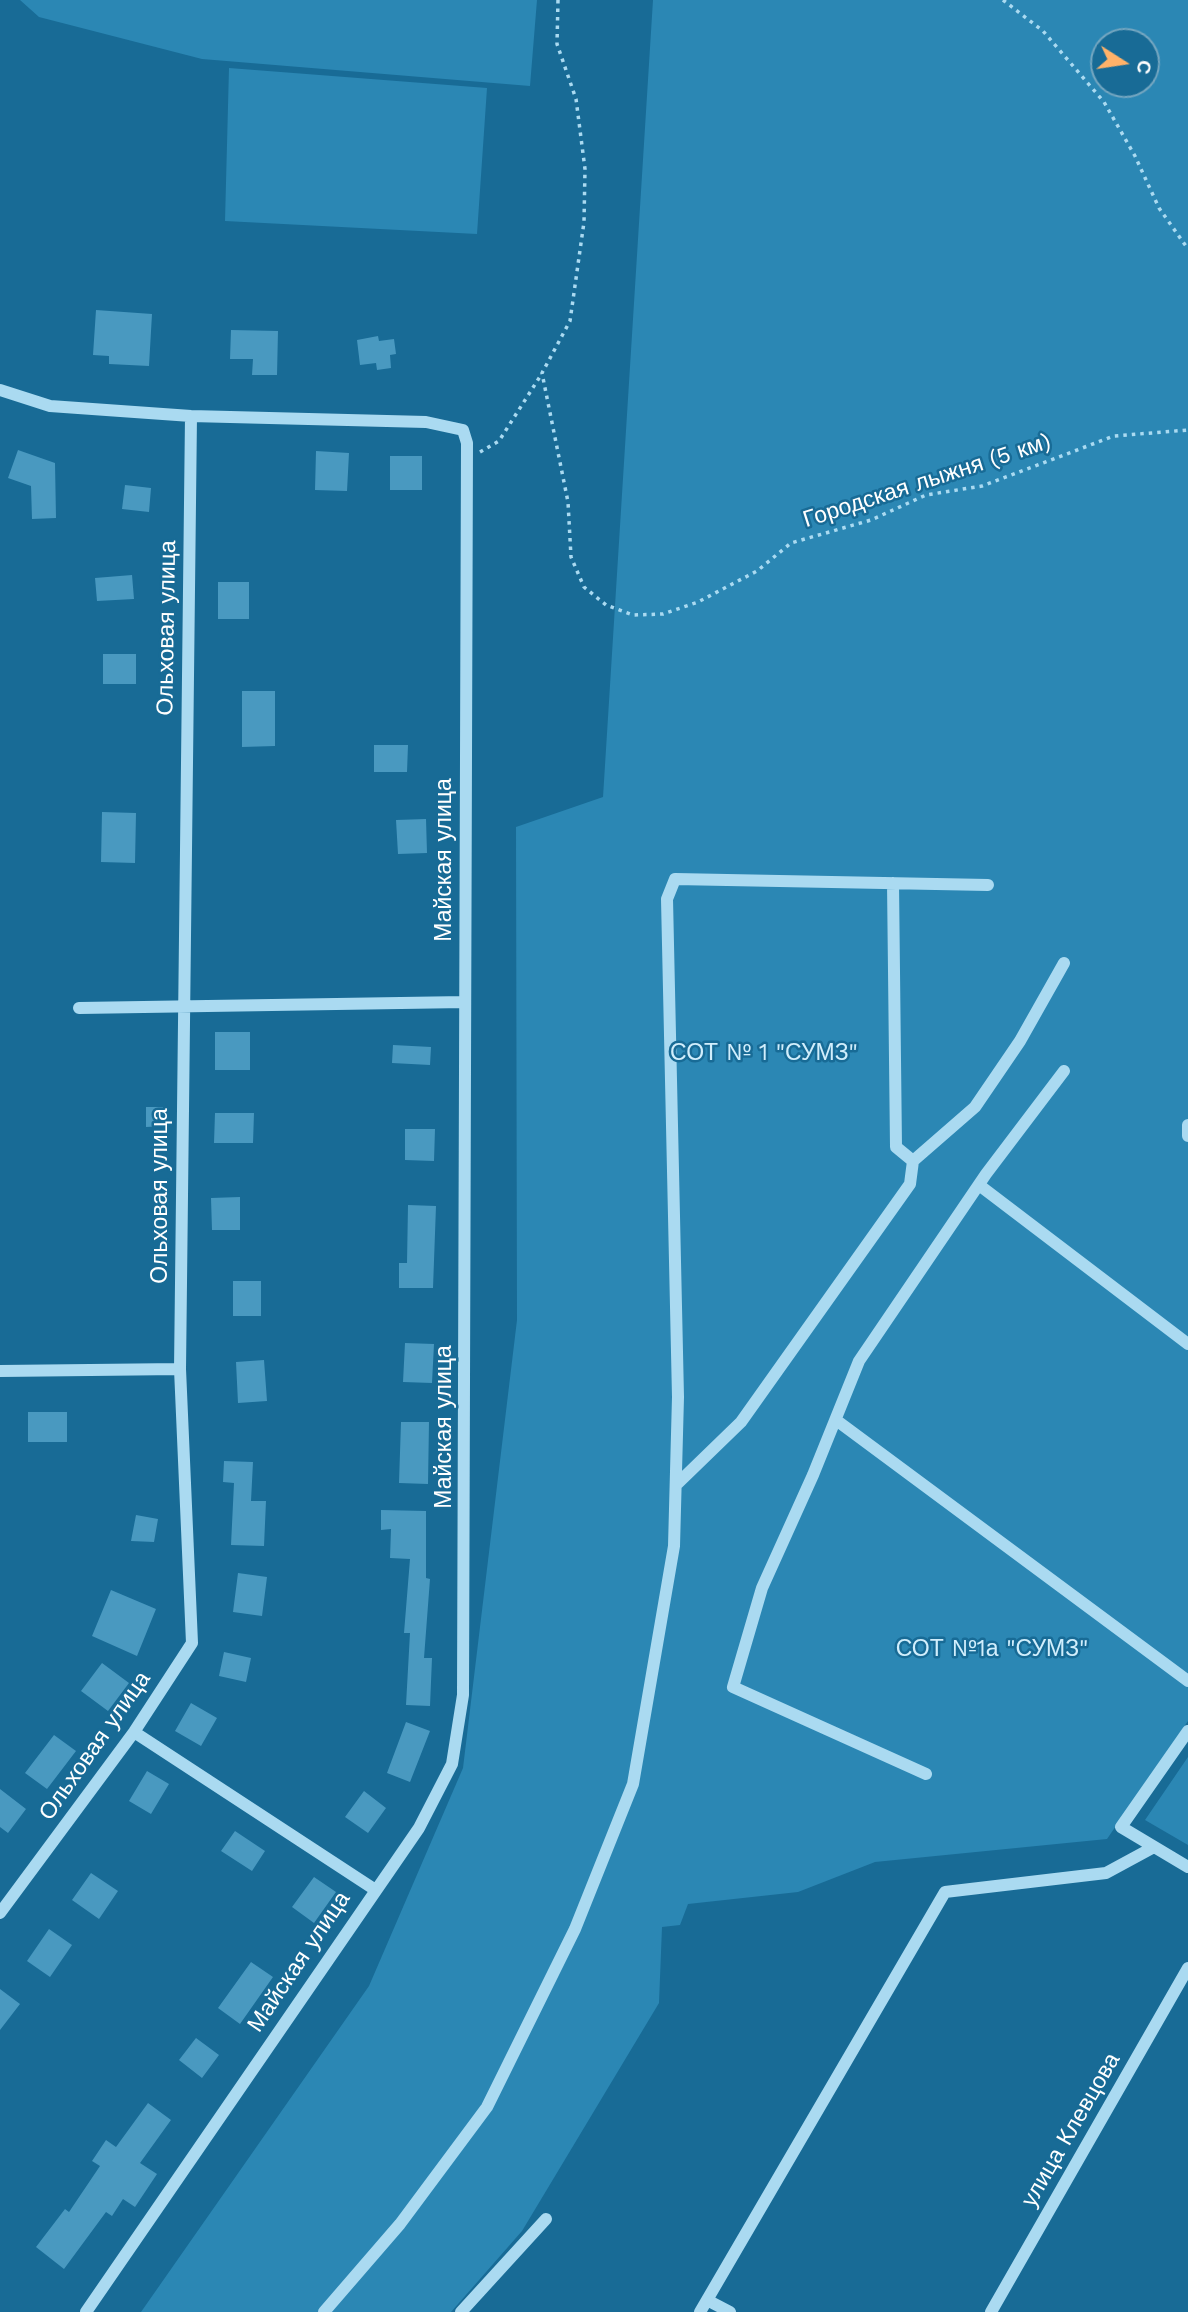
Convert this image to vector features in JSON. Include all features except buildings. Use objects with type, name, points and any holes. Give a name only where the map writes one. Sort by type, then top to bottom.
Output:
[{"type":"street","points":[[0,390],[50,407],[191,416]]},
{"type":"street","name":"Майская улица","points":[[86,2312],[374,1889],[419,1828],[452,1764],[463,1695],[467,1158],[467,460],[463,430],[426,422],[191,416]]},
{"type":"street","name":"Ольховая улица","points":[[0,1913],[134,1732],[192,1643],[180,1369],[191,416]]},
{"type":"street","points":[[324,2312],[400,2224],[487,2107],[575,1929],[633,1784],[674,1546],[678,1396],[667,899],[675,879],[988,885]]},
{"type":"street","points":[[893,883],[896,1147],[912,1161]]},
{"type":"street","points":[[676,1485],[741,1422],[910,1184],[912,1161],[975,1107],[1020,1041],[1064,963]]},
{"type":"street","points":[[79,1008],[465,1002]]},
{"type":"street","points":[[926,1774],[733,1687],[762,1588],[859,1361],[979,1185],[1064,1071]]},
{"type":"street","points":[[1188,1125],[1188,1136]]},
{"type":"street","points":[[979,1185],[1188,1344]]},
{"type":"street","points":[[0,1371],[180,1369]]},
{"type":"street","points":[[836,1420],[1188,1681]]},
{"type":"street","points":[[1188,1731],[1121,1827],[1188,1867]]},
{"type":"street","points":[[134,1732],[374,1889]]},
{"type":"street","points":[[700,2312],[945,1892],[1106,1873],[1154,1847]]},
{"type":"street","name":"улица Клевцова","points":[[991,2312],[1188,1968]]},
{"type":"street","points":[[461,2312],[546,2219]]},
{"type":"street","points":[[707,2300],[730,2312]]},
{"type":"path","points":[[467,460],[499,441],[542,373],[570,321],[584,222],[585,169],[576,99],[557,44],[558,0]]},
{"type":"path","points":[[1003,0],[1043,32],[1104,103],[1135,156],[1159,208],[1188,248]]},
{"type":"path","name":"Городская лыжня (5 км)","points":[[542,373],[568,502],[571,557],[584,587],[606,605],[633,615],[663,614],[698,601],[757,571],[791,543],[871,520],[926,495],[982,486],[1114,436],[1188,430]]},
{"type":"green space","points":[[20,0],[537,0],[530,86],[202,59],[39,17]]},
{"type":"green space","points":[[653,0],[1188,0],[1188,1721],[1107,1839],[875,1862],[798,1892],[688,1904],[680,1925],[662,1927],[659,2003],[522,2231],[451,2312],[141,2312],[369,1986],[463,1768],[517,1320],[516,827],[603,797]]},
{"type":"green space","points":[[229,68],[487,88],[477,234],[225,221]]},
{"type":"green space","points":[[1188,1757],[1188,1845],[1145,1820]]},
{"type":"park label","name":"СОТ № 1 \"СУМЗ\"","points":[[764,1053]]},
{"type":"park label","name":"СОТ №1а \"СУМЗ\"","points":[[992,1649]]}]
